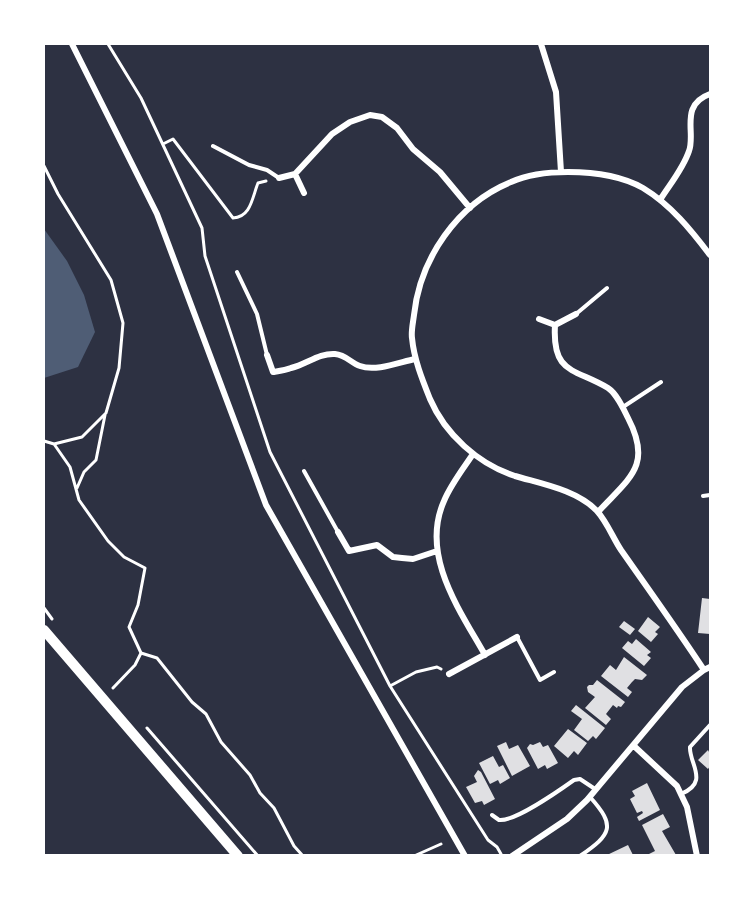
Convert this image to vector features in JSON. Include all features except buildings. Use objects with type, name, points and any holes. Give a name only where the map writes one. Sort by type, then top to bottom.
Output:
[{"type":"street","points":[[72,44],[157,214],[266,505],[465,855]]},
{"type":"street","points":[[541,44],[556,92],[561,172]]},
{"type":"street","points":[[660,200],[684,163],[690,148],[690,114],[697,103],[711,94]]},
{"type":"street","points":[[279,178],[295,174],[332,134],[350,122],[370,115],[382,117],[397,128],[413,149],[441,172],[470,208]]},
{"type":"street","points":[[512,855],[567,819],[590,797],[682,687],[707,668],[619,547],[598,512],[568,492],[511,474],[473,454],[441,421],[430,400],[415,359],[411,335],[421,278],[433,252],[449,230],[470,208],[493,191],[512,181],[545,173],[604,174],[642,188],[678,215],[711,255]]},
{"type":"street","points":[[295,174],[304,193]]},
{"type":"street","points":[[539,319],[555,325],[576,314]]},
{"type":"street","points":[[555,325],[554,342],[563,364],[581,376],[610,389],[636,433],[640,448],[638,461],[632,474],[598,512]]},
{"type":"street","points":[[267,355],[273,372],[290,369],[314,357],[326,355],[337,354],[348,358],[358,366],[368,368],[415,359]]},
{"type":"street","points":[[473,454],[454,481],[443,502],[436,536],[437,551],[450,593],[485,655]]},
{"type":"street","points":[[339,532],[349,551],[377,545],[393,557],[413,559],[437,551]]},
{"type":"street","points":[[44,630],[238,855]]},
{"type":"street","points":[[449,674],[517,637]]},
{"type":"street","points":[[634,746],[677,786],[687,807],[697,855]]},
{"type":"lane","points":[[213,146],[249,165],[267,170],[279,178]]},
{"type":"lane","points":[[237,272],[257,314],[267,355]]},
{"type":"lane","points":[[576,314],[607,288]]},
{"type":"lane","points":[[622,407],[661,382]]},
{"type":"lane","points":[[304,471],[339,532]]},
{"type":"lane","points":[[703,496],[711,495]]},
{"type":"lane","points":[[517,637],[540,680],[554,672]]},
{"type":"lane","points":[[681,794],[689,790],[697,770],[689,753],[690,747],[693,741],[711,725]]},
{"type":"lane","points":[[492,814],[500,820],[510,819],[580,779],[596,790]]},
{"type":"lane","points":[[580,855],[600,840],[607,831],[607,820],[590,797]]},
{"type":"path","points":[[108,44],[141,99],[202,228],[206,256],[270,452],[390,686],[488,840],[497,847],[502,855]]},
{"type":"path","points":[[163,144],[173,139],[178,144],[233,218],[242,217],[248,213],[258,183],[279,178]]},
{"type":"path","points":[[44,166],[58,194],[111,280],[123,323],[119,368],[96,460],[84,472],[76,489]]},
{"type":"path","points":[[44,441],[54,444],[82,437],[106,413]]},
{"type":"path","points":[[54,444],[70,467],[80,500],[108,541],[124,557],[145,568],[138,605],[129,627],[141,653],[157,658],[192,702],[206,714],[221,742],[250,775],[260,793],[274,808],[294,846],[303,855]]},
{"type":"path","points":[[113,688],[135,665],[141,653]]},
{"type":"path","points":[[390,686],[416,672],[437,667],[449,674]]},
{"type":"path","points":[[414,855],[441,844]]},
{"type":"water","points":[[44,229],[67,261],[84,295],[95,332],[78,367],[44,378]]}]
